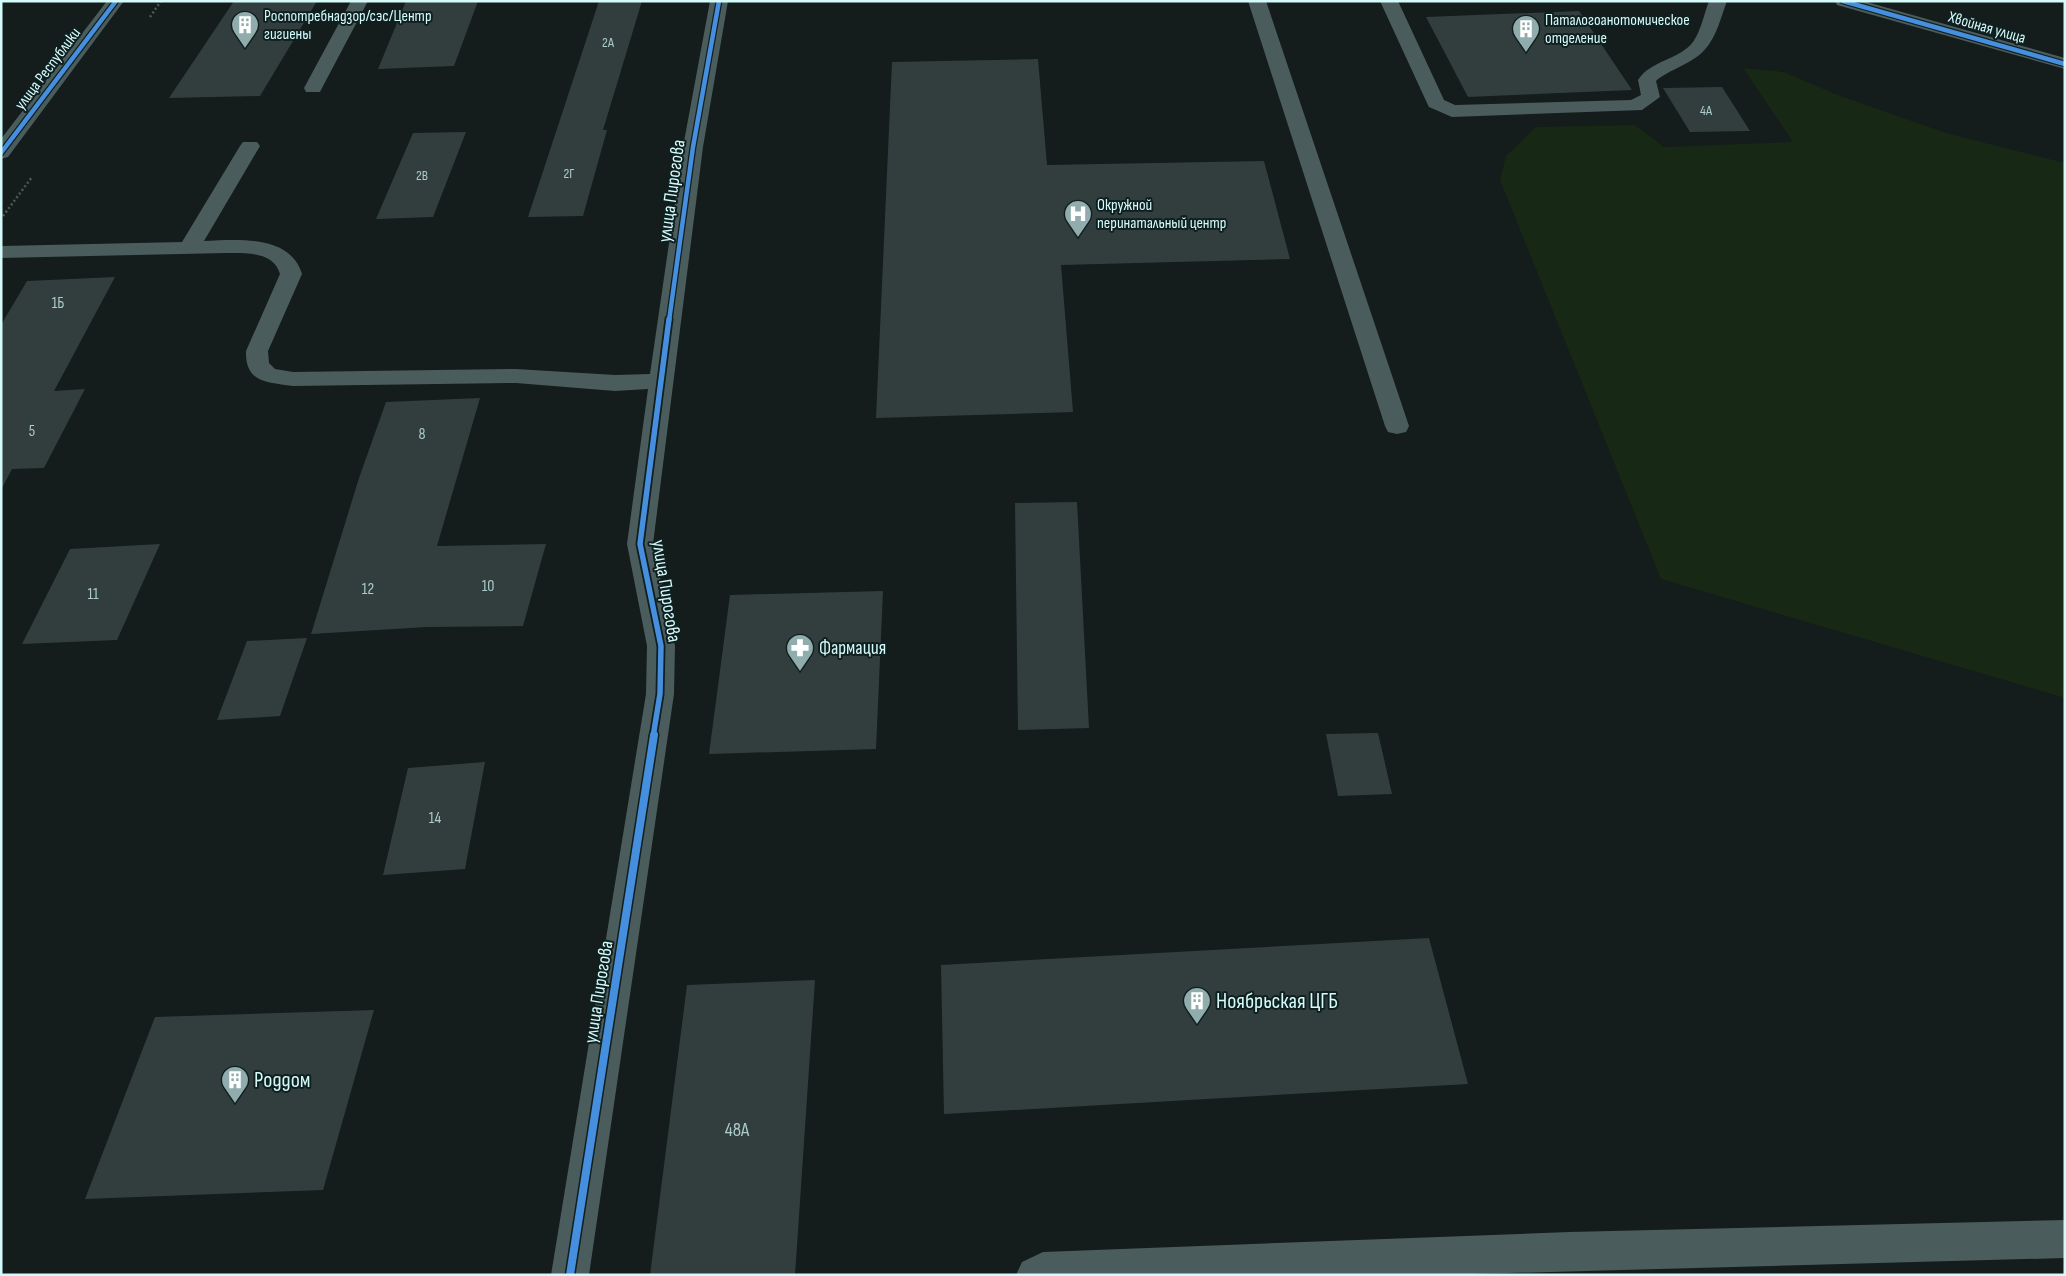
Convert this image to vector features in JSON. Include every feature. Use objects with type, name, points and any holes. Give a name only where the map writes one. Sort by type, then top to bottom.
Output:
[{"type":"street","name":"улица Республики","points":[[1,154],[116,1]]},
{"type":"street","points":[[314,88],[360,1]]},
{"type":"street","name":"улица Пирогова","points":[[570,1275],[660,694],[660,646],[640,544],[693,147],[719,1]]},
{"type":"street","points":[[1257,1],[1398,426]]},
{"type":"street","points":[[1389,1],[1436,103],[1452,110],[1635,106],[1651,97],[1647,80],[1654,72],[1695,51],[1702,40],[1718,1]]},
{"type":"street","name":"Хвойная улица","points":[[1843,1],[2065,64]]},
{"type":"street","points":[[189,248],[250,146]]},
{"type":"street","points":[[1,252],[257,248],[276,253],[286,261],[291,274],[257,351],[257,365],[268,374],[293,379],[516,376],[615,383],[662,381]]},
{"type":"street","points":[[1035,1275],[1043,1271],[1569,1251],[2065,1239]]},
{"type":"green space","points":[[1743,68],[1784,72],[1835,94],[1946,133],[2065,163],[2065,698],[1661,579],[1500,180],[1506,156],[1536,127],[1635,125],[1664,147],[1793,142]]},
{"type":"building","name":"Роспотребнадзор/сэс/Центр гигиены","points":[[234,1],[317,1],[260,96],[169,98]]},
{"type":"building","points":[[406,1],[478,1],[454,66],[378,69]]},
{"type":"building","points":[[599,1],[642,1],[603,130],[607,130],[583,216],[528,217]]},
{"type":"building","name":"Паталогоанотомическое отделение","points":[[1579,11],[1632,90],[1468,97],[1426,17]]},
{"type":"building","points":[[1038,59],[1047,165],[1264,161],[1290,259],[1061,265],[1073,412],[876,418],[892,62]]},
{"type":"building","points":[[1722,87],[1750,131],[1690,132],[1663,88]]},
{"type":"building","points":[[466,132],[433,217],[376,219],[413,133]]},
{"type":"building","points":[[115,277],[54,391],[85,389],[44,468],[12,469],[1,490],[1,325],[27,281]]},
{"type":"building","points":[[480,398],[437,546],[546,544],[523,626],[427,627],[311,634],[359,478],[386,402]]},
{"type":"building","points":[[1077,502],[1089,728],[1018,730],[1015,503]]},
{"type":"building","points":[[160,544],[117,640],[22,644],[70,549]]},
{"type":"building","name":"Фармация","points":[[883,591],[876,749],[709,754],[730,595]]},
{"type":"building","points":[[307,638],[280,716],[217,720],[247,641]]},
{"type":"building","points":[[1378,733],[1392,794],[1338,796],[1326,734]]},
{"type":"building","points":[[485,762],[465,869],[383,875],[408,768]]},
{"type":"building","name":"Ноябрьская ЦГБ","points":[[1429,938],[1468,1084],[944,1114],[941,965]]},
{"type":"building","points":[[815,980],[795,1275],[650,1275],[687,985]]},
{"type":"building","name":"Роддом","points":[[374,1010],[323,1190],[85,1199],[155,1017]]},
{"type":"cycle path","points":[[1,153],[116,1]]},
{"type":"cycle path","points":[[570,1275],[660,694],[661,646],[640,544],[693,147],[719,1]]},
{"type":"cycle path","points":[[1843,1],[2065,64]]},
{"type":"place","name":"Роспотребнадзор/сэс/Центр гигиены","points":[[245,49]]},
{"type":"place","name":"Паталогоанотомическое отделение","points":[[1526,53]]},
{"type":"place","name":"Окружной перинатальный центр","points":[[1078,238]]},
{"type":"place","name":"Фармация","points":[[800,672]]},
{"type":"place","name":"Ноябрьская ЦГБ","points":[[1197,1025]]},
{"type":"place","name":"Роддом","points":[[235,1104]]}]
